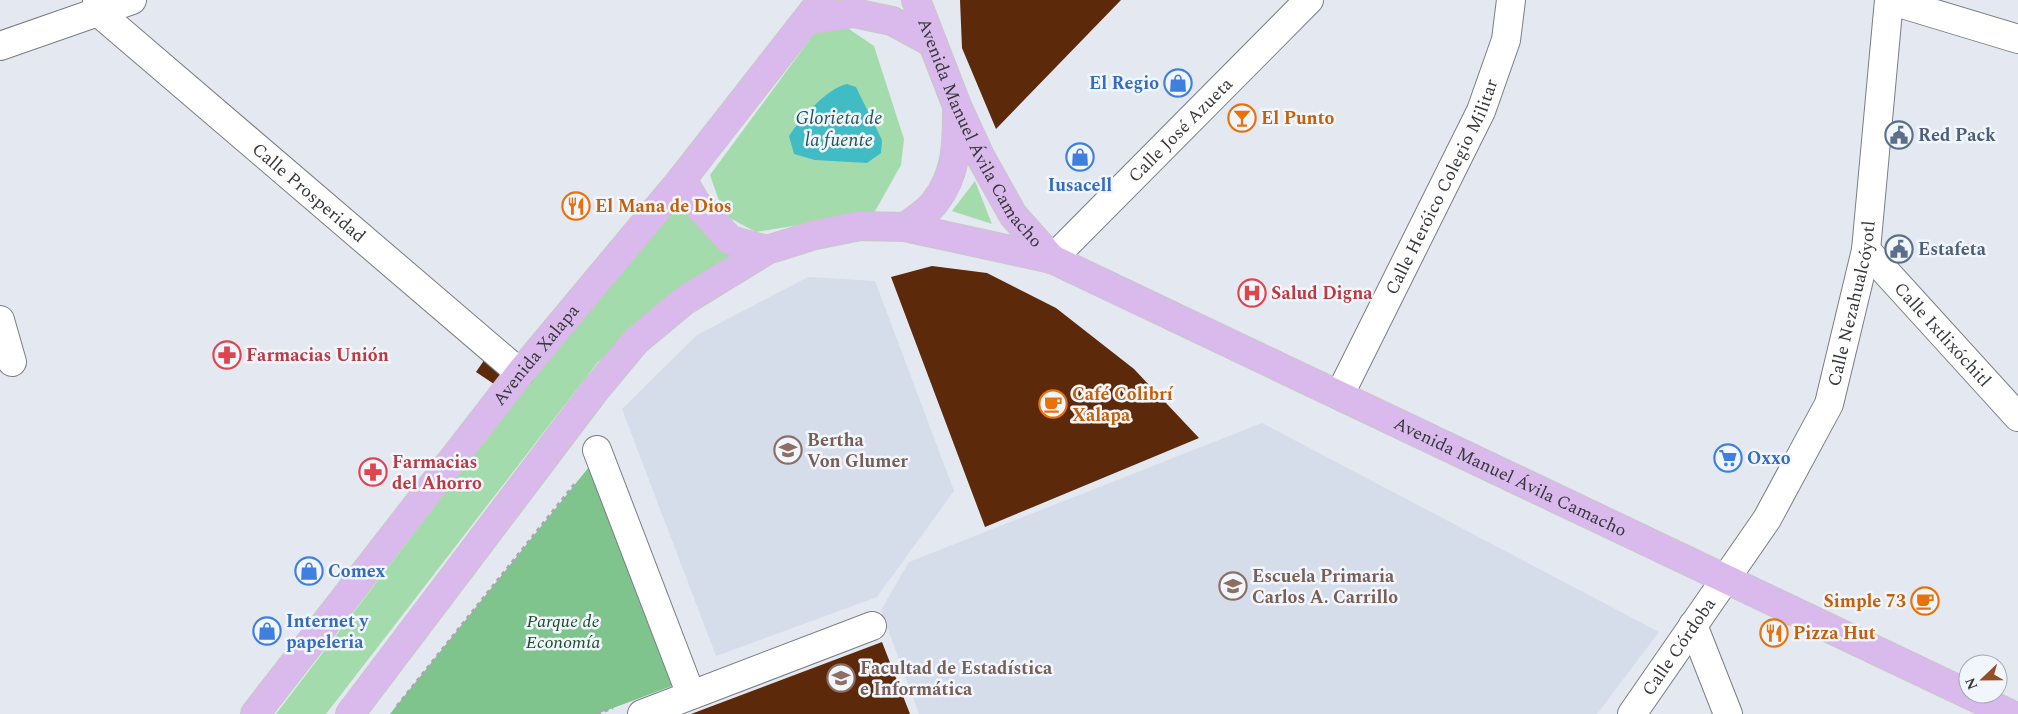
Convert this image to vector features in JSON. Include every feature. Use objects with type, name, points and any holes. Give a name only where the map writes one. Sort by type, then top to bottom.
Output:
[{"type":"main road","name":"Avenida Manuel Ávila Camacho","points":[[916,0],[957,106],[980,156],[1013,215],[1052,258]]},
{"type":"main road","points":[[815,10],[854,13],[892,21],[931,42],[932,0]]},
{"type":"main road","name":"Avenida Xalapa","points":[[255,714],[520,374],[682,179],[815,10]]},
{"type":"main road","points":[[350,714],[596,389],[636,341],[684,301],[767,250],[815,235],[860,226],[905,227],[934,204],[949,181],[957,153],[957,106]]},
{"type":"main road","points":[[682,179],[696,203],[730,240],[767,250]]},
{"type":"main road","name":"Avenida Manuel Ávila Camacho","points":[[905,227],[1052,258],[2010,714]]},
{"type":"street","points":[[0,46],[97,6],[132,0]]},
{"type":"street","name":"Calle José Azueta","points":[[1052,258],[1309,0]]},
{"type":"street","name":"Calle Heróico Colegio Militar","points":[[1340,394],[1481,111],[1506,40],[1511,0]]},
{"type":"street","points":[[1889,0],[2018,39]]},
{"type":"street","name":"Calle Nezahualcóyotl","points":[[1726,579],[1767,519],[1829,404],[1866,250],[1889,0]]},
{"type":"street","name":"Calle Prosperidad","points":[[97,6],[520,374]]},
{"type":"street","name":"Calle Ixtlixóchitl","points":[[1866,250],[2018,417]]},
{"type":"street","points":[[0,320],[12,362]]},
{"type":"street","points":[[598,450],[691,695]]},
{"type":"street","name":"Calle Córdoba","points":[[1632,714],[1726,579]]},
{"type":"street","points":[[1693,625],[1728,714]]},
{"type":"street","points":[[642,714],[872,626]]},
{"type":"path","points":[[390,714],[583,474]]},
{"type":"path","points":[[597,714],[614,708]]},
{"type":"shaded area","name":"Bertha Von Glumer","points":[[808,277],[875,281],[954,491],[877,597],[716,656],[622,409],[697,335]]},
{"type":"shaded area","name":"Escuela Primaria Carlos A. Carrillo","points":[[1262,423],[1659,632],[1597,714],[919,714],[881,610],[909,562]]},
{"type":"green space","points":[[843,25],[874,46],[904,139],[901,165],[874,213],[756,232],[724,215],[710,175],[814,34]]},
{"type":"green space","points":[[975,181],[992,224],[952,211]]},
{"type":"green space","points":[[677,198],[733,257],[657,313],[598,362],[326,714],[276,714],[575,323]]},
{"type":"green space","name":"Parque de Economía","points":[[589,467],[672,686],[597,714],[390,714]]},
{"type":"water","name":"Glorieta de la fuente","points":[[847,84],[856,87],[882,140],[881,153],[867,163],[815,160],[794,154],[789,136],[794,129],[807,113],[831,91]]},
{"type":"building","points":[[960,0],[1121,0],[996,129],[962,48]]},
{"type":"building","name":"Café Colibrí Xalapa","points":[[932,266],[987,273],[1056,308],[1134,369],[1199,438],[985,527],[891,277]]},
{"type":"building","points":[[487,356],[505,367],[494,384],[476,372]]},
{"type":"building","name":"Facultad de Estadística e Informática","points":[[882,642],[910,714],[691,714]]},
{"type":"place","name":"El Regio","points":[[1178,83]]},
{"type":"place","name":"El Punto","points":[[1242,118]]},
{"type":"place","name":"Red Pack","points":[[1899,135]]},
{"type":"place","name":"Iusacell","points":[[1080,157]]},
{"type":"place","name":"El Mana de Dios","points":[[576,206]]},
{"type":"place","name":"Estafeta","points":[[1899,249]]},
{"type":"place","name":"Salud Digna","points":[[1252,293]]},
{"type":"place","name":"Farmacias Unión","points":[[227,355]]},
{"type":"place","name":"Café Colibrí Xalapa","points":[[1053,404]]},
{"type":"place","name":"Bertha Von Glumer","points":[[788,450]]},
{"type":"place","name":"Oxxo","points":[[1728,458]]},
{"type":"place","name":"Farmacias del Ahorro","points":[[373,472]]},
{"type":"place","name":"Comex","points":[[309,571]]},
{"type":"place","name":"Escuela Primaria Carlos A. Carrillo","points":[[1233,586]]},
{"type":"place","name":"Simple 73","points":[[1925,601]]},
{"type":"place","name":"Internet y papeleria","points":[[267,631]]},
{"type":"place","name":"Pizza Hut","points":[[1774,633]]},
{"type":"place","name":"Facultad de Estadística e Informática","points":[[841,678]]}]
